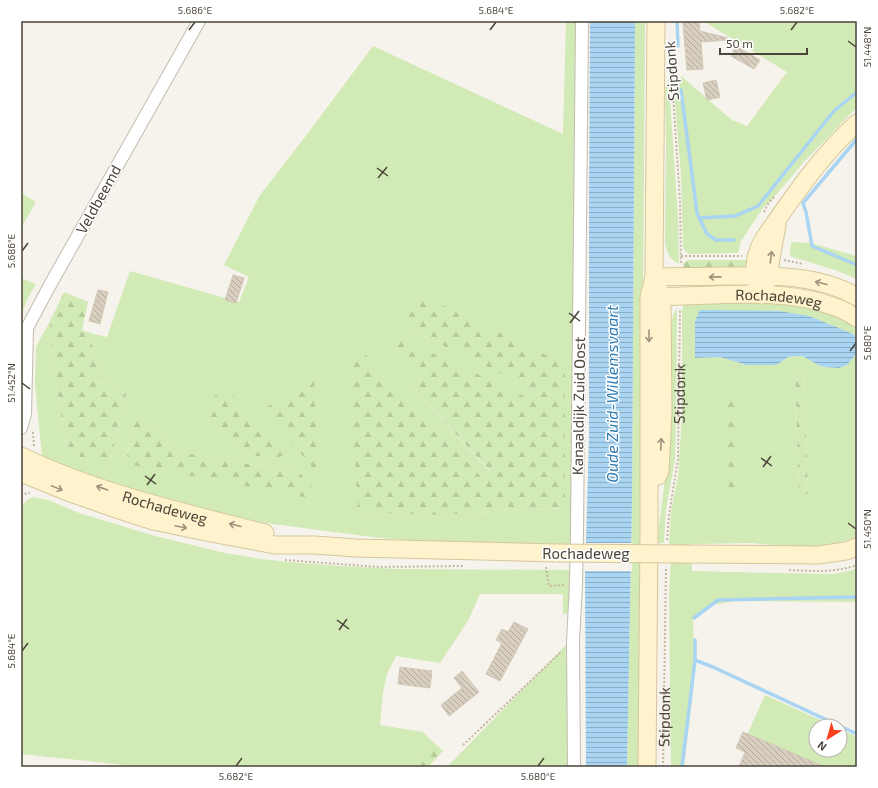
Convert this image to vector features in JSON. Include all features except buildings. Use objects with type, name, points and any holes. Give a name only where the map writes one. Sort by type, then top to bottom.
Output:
[{"type":"main road","name":"Stipdonk","points":[[647,767],[649,509],[656,296],[654,276],[656,21]]},
{"type":"main road","points":[[762,294],[762,276],[756,257],[764,237],[804,181],[843,136],[857,123]]},
{"type":"main road","name":"Rochadeweg","points":[[654,276],[762,276],[810,280],[840,289],[857,297]]},
{"type":"main road","name":"Rochadeweg","points":[[656,296],[762,294],[795,297],[821,302],[836,307],[857,318]]},
{"type":"main road","name":"Rochadeweg","points":[[26,467],[65,491],[153,521],[211,534],[274,545],[558,553],[819,555],[846,551],[857,547]]},
{"type":"street","name":"Veldbeemd","points":[[26,427],[23,390],[27,328],[199,21]]},
{"type":"street","name":"Kanaaldijk Zuid Oost","points":[[574,767],[573,641],[576,584],[582,21]]},
{"type":"path","name":"Stipdonk","points":[[671,62],[677,149],[681,256],[680,276]]},
{"type":"path","points":[[681,256],[742,256]]},
{"type":"path","name":"Stipdonk","points":[[666,541],[668,515],[678,459],[680,296]]},
{"type":"path","points":[[22,494],[26,467],[35,453],[26,427]]},
{"type":"path","name":"Stipdonk","points":[[664,767],[666,565]]},
{"type":"path","points":[[546,567],[549,586],[576,584]]},
{"type":"path","points":[[463,745],[573,641]]},
{"type":"green space","points":[[566,21],[578,21],[576,544],[401,540],[273,524],[224,516],[94,479],[42,457],[35,384],[36,347],[50,321],[50,339],[64,435],[69,448],[76,455],[109,467],[126,394],[105,381],[97,367],[92,344],[94,334],[107,337],[130,271],[239,302],[249,277],[224,265],[260,195],[373,46],[563,134]],"holes":[[[404,327],[564,364],[565,508],[439,515],[358,512],[365,355],[484,480],[491,473],[414,389],[426,370],[527,397],[531,387]],[[136,418],[144,429],[159,431],[174,451],[300,473],[126,459]],[[230,438],[277,458],[246,455]]]},
{"type":"green space","points":[[635,21],[645,21],[643,301],[638,767],[627,767],[632,502]]},
{"type":"green space","points":[[703,21],[857,21],[857,107],[803,163],[763,208],[741,241],[738,253],[689,254],[683,247],[681,175],[674,90],[681,81],[681,76],[732,120],[747,126],[787,72]]},
{"type":"green space","points":[[669,85],[678,217],[679,264],[669,255],[665,243],[665,87]]},
{"type":"green space","points":[[21,193],[36,202],[21,228]]},
{"type":"green space","points":[[791,242],[811,243],[857,256],[857,279],[835,270],[790,256]]},
{"type":"green space","points":[[688,260],[751,260],[746,266],[738,270],[683,268],[683,263]]},
{"type":"green space","points":[[21,278],[36,284],[28,298],[21,316]]},
{"type":"green space","points":[[64,292],[88,302],[82,330],[94,334],[92,344],[97,367],[105,381],[126,394],[109,467],[76,455],[69,448],[64,435],[50,339],[50,321]]},
{"type":"green space","points":[[416,293],[565,364],[565,508],[439,515],[358,512],[350,368],[365,354],[484,480],[491,472],[414,389],[426,370],[400,357],[393,335],[526,397],[531,388],[404,327]]},
{"type":"green space","points":[[696,298],[800,303],[857,324],[857,337],[851,333],[695,320],[696,358],[720,357],[746,365],[778,364],[788,357],[803,356],[818,365],[839,368],[847,365],[857,353],[857,537],[824,547],[803,548],[752,543],[691,544],[692,571],[834,574],[857,569],[857,602],[736,601],[712,605],[693,617],[694,683],[685,758],[683,767],[671,767],[669,593],[671,562],[669,543],[671,512],[678,476],[682,415],[682,311],[684,303]],"holes":[[[795,367],[804,367],[808,494],[799,494]]]},
{"type":"green space","points":[[677,308],[675,460],[666,509],[664,543],[657,543],[670,438],[671,324],[673,315]]},
{"type":"green space","points":[[795,367],[804,367],[808,494],[799,495]]},
{"type":"green space","points":[[314,381],[319,475],[263,409]]},
{"type":"green space","points":[[226,387],[284,455],[277,458],[246,455],[230,438],[217,434],[208,420],[208,402]]},
{"type":"green space","points":[[727,396],[735,396],[737,493],[729,493]]},
{"type":"green space","points":[[136,417],[144,429],[159,431],[174,451],[300,473],[320,496],[315,499],[132,465],[126,460]]},
{"type":"green space","points":[[33,497],[48,500],[79,513],[155,536],[225,553],[261,559],[339,566],[398,569],[575,570],[575,613],[563,614],[563,594],[480,594],[468,621],[440,663],[396,656],[387,674],[383,692],[380,725],[423,732],[432,741],[409,767],[144,767],[21,754],[21,508],[27,500]]},
{"type":"green space","points":[[570,641],[567,767],[447,767],[554,657]]},
{"type":"green space","points":[[765,695],[815,718],[808,718],[808,758],[848,758],[848,733],[857,737],[857,767],[818,767],[747,735]]},
{"type":"green space","points":[[432,741],[443,751],[428,767],[409,767]]},
{"type":"water","name":"Oude Zuid-Willemsvaart","points":[[590,21],[635,21],[632,502],[627,767],[586,767],[585,576],[589,436]]},
{"type":"water","points":[[700,310],[779,311],[809,316],[851,333],[857,337],[857,353],[847,365],[839,368],[818,365],[803,356],[788,357],[778,364],[772,365],[746,365],[720,357],[695,358],[695,321]]},
{"type":"pier","points":[[584,543],[633,543],[632,571],[583,571]]},
{"type":"waterway","points":[[677,21],[678,46]]},
{"type":"waterway","points":[[681,90],[697,213],[707,234],[716,240],[734,240]]},
{"type":"waterway","points":[[699,218],[735,216],[758,206],[834,111],[857,92]]},
{"type":"waterway","points":[[857,139],[803,203],[812,246],[857,265]]},
{"type":"waterway","points":[[694,618],[718,600],[857,597]]},
{"type":"waterway","points":[[695,640],[695,660]]},
{"type":"waterway","points":[[682,767],[695,660],[857,734]]}]
